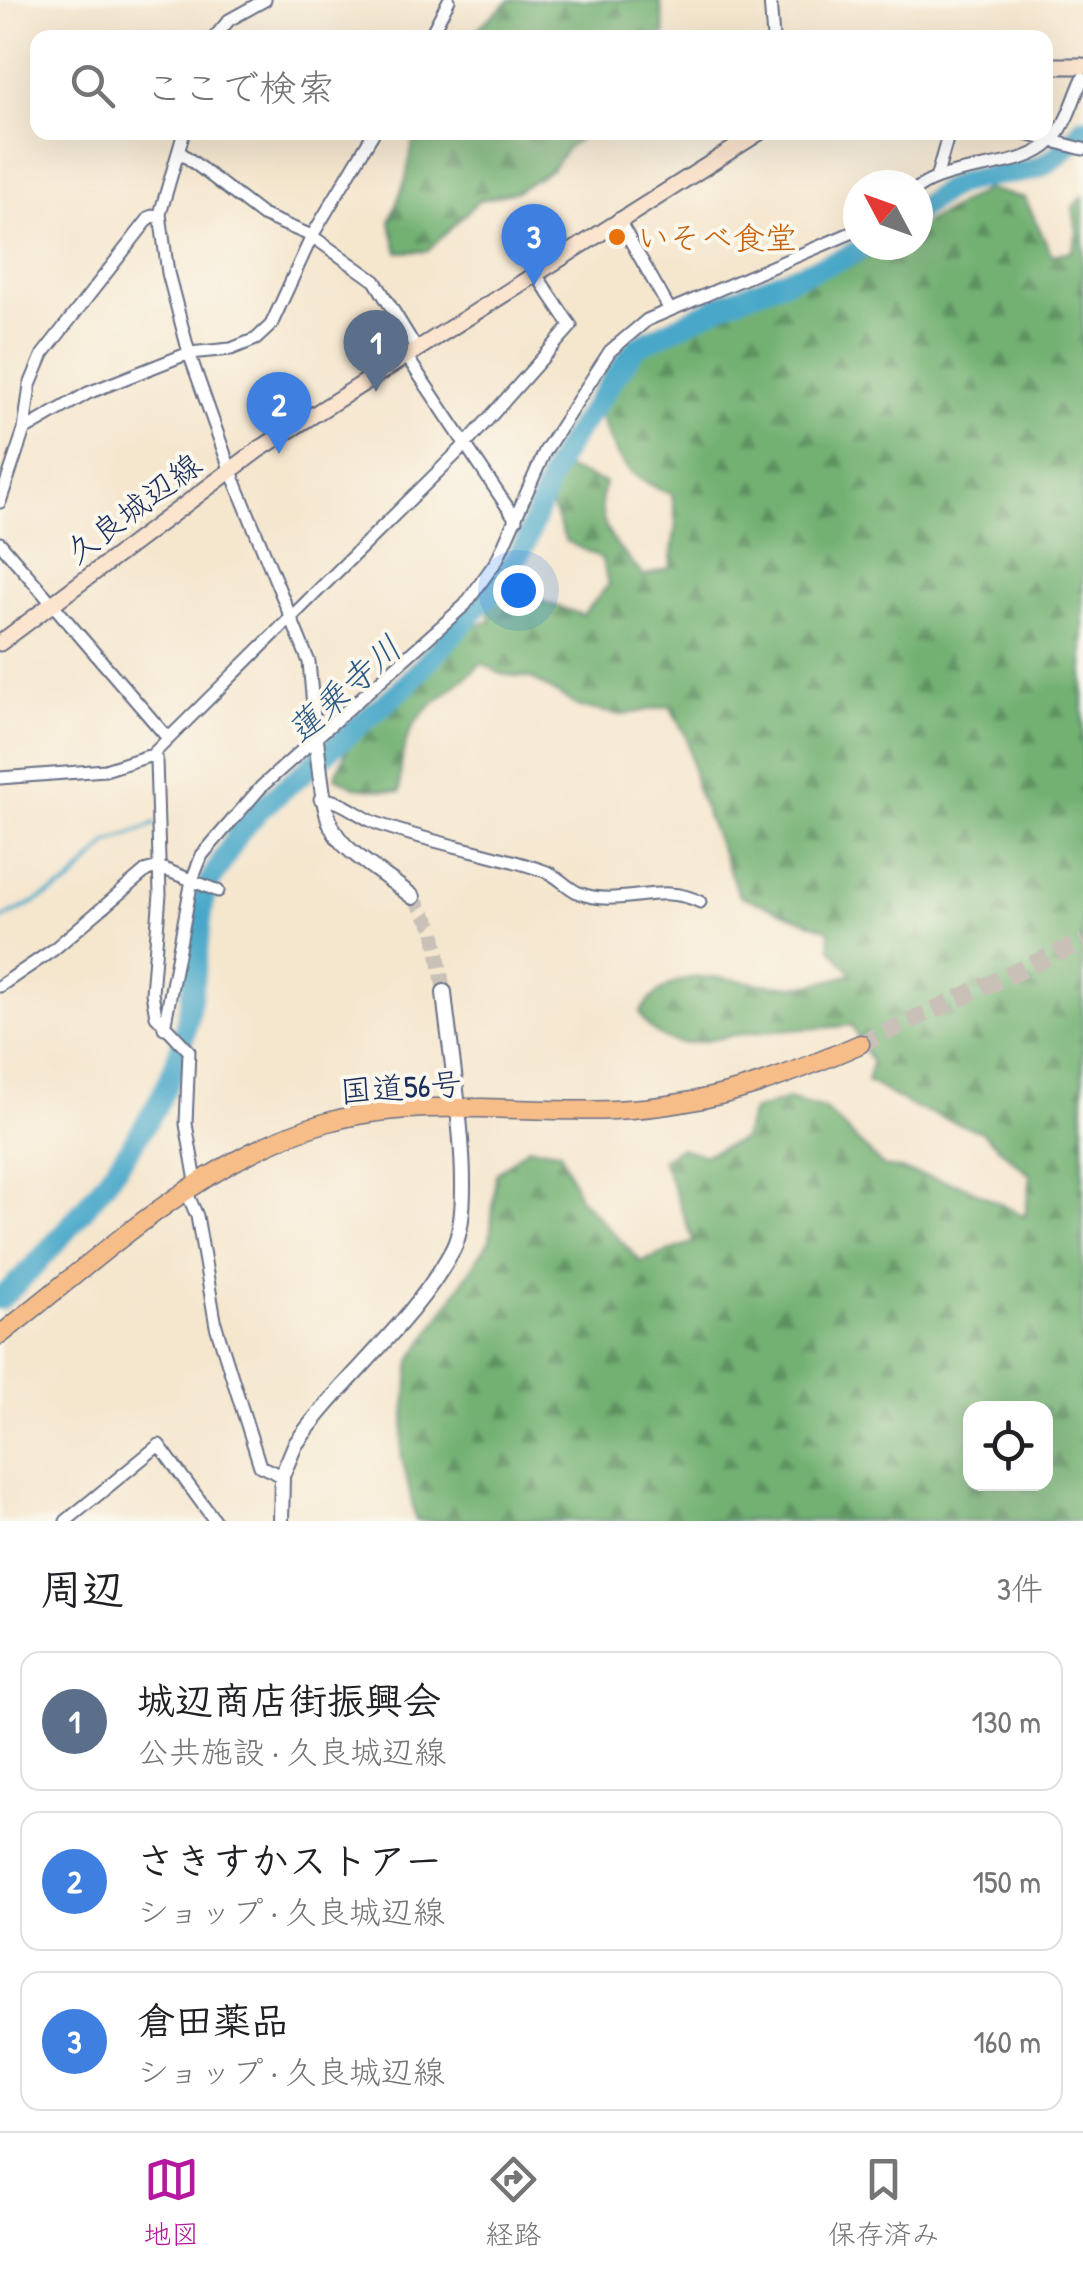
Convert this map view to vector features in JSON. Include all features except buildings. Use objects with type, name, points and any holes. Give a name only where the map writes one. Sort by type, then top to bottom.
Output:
[{"type":"highway","name":"国道56号","points":[[0,1336],[192,1190],[290,1134],[375,1112],[616,1110],[719,1099],[798,1072],[860,1044]]},
{"type":"main road","points":[[1053,66],[1083,66]]},
{"type":"main road","name":"久良城辺線","points":[[0,643],[230,469],[747,140]]},
{"type":"street","points":[[221,30],[229,20],[266,0]]},
{"type":"street","points":[[770,0],[772,30]]},
{"type":"street","points":[[433,30],[447,1]]},
{"type":"street","points":[[933,177],[1038,152],[1054,141],[1083,78]]},
{"type":"street","points":[[182,140],[160,214],[168,273],[189,354],[230,469],[265,563],[293,616],[309,662],[320,799],[338,842],[414,897]]},
{"type":"street","points":[[24,430],[88,393],[189,354],[231,349],[256,339],[271,325],[312,236],[369,140]]},
{"type":"street","points":[[936,175],[946,140]]},
{"type":"street","points":[[1050,140],[1083,149]]},
{"type":"street","points":[[180,152],[262,215],[312,236],[375,281],[411,351],[516,520]]},
{"type":"street","points":[[0,502],[24,430],[30,384],[54,336],[150,218],[160,214]]},
{"type":"street","points":[[618,219],[670,310]]},
{"type":"street","points":[[168,1032],[192,880],[202,855],[240,808],[465,605],[497,560],[545,451],[610,351],[647,320],[843,236]]},
{"type":"street","points":[[0,778],[104,770],[152,755],[166,736],[466,444],[571,326],[535,273]]},
{"type":"street","points":[[0,542],[166,736]]},
{"type":"street","points":[[152,755],[156,759],[161,828],[152,993],[156,1016],[189,1051],[186,1124],[192,1190],[216,1326],[260,1466],[282,1476]]},
{"type":"street","points":[[320,799],[330,798],[359,816],[446,847],[545,871],[583,895],[610,898],[667,892],[700,902]]},
{"type":"street","points":[[0,986],[52,950],[146,870],[158,867],[218,891]]},
{"type":"street","points":[[282,1521],[282,1476],[294,1446],[316,1415],[424,1292],[454,1247],[464,1180],[444,992]]},
{"type":"street","points":[[66,1521],[159,1445],[215,1521]]},
{"type":"green space","points":[[510,0],[660,0],[664,30],[476,30]]},
{"type":"green space","points":[[413,140],[578,140],[553,168],[517,191],[478,201],[428,251],[398,252],[390,221],[406,179]]},
{"type":"green space","points":[[986,189],[1025,198],[1052,255],[1072,251],[1077,233],[1073,207],[1083,196],[1083,1521],[416,1521],[401,1452],[411,1361],[490,1240],[496,1174],[528,1147],[560,1151],[579,1197],[641,1262],[694,1242],[662,1159],[680,1148],[704,1155],[742,1140],[752,1111],[788,1099],[825,1109],[883,1166],[962,1185],[1025,1216],[1031,1176],[982,1132],[913,1107],[867,1081],[872,1063],[851,1025],[749,1033],[688,1043],[668,1040],[647,1024],[640,1012],[658,993],[676,982],[714,977],[799,986],[852,974],[831,948],[829,930],[739,895],[696,788],[687,738],[670,706],[622,715],[580,707],[531,678],[501,674],[482,663],[432,704],[412,729],[401,765],[400,792],[355,787],[335,777],[353,736],[385,702],[470,625],[491,622],[488,608],[512,573],[530,575],[543,602],[583,615],[609,584],[601,558],[566,541],[549,500],[564,468],[605,483],[604,523],[644,576],[670,568],[676,524],[672,494],[642,480],[623,464],[598,411],[644,348],[699,317],[751,295],[862,260],[933,260],[933,219]]},
{"type":"waterway","name":"蓮乗寺川","points":[[933,199],[958,184],[1038,168],[1066,148],[1083,128]]},
{"type":"waterway","name":"蓮乗寺川","points":[[0,1299],[100,1190],[163,1093],[187,1023],[205,890],[239,833],[261,808],[404,687],[500,583],[525,544],[555,466],[636,347],[730,301],[843,259]]},
{"type":"waterway","points":[[0,920],[69,884],[108,843],[155,824]]},
{"type":"tunnel","points":[[413,897],[434,928],[444,992]]},
{"type":"tunnel","points":[[860,1044],[1083,941]]},
{"type":"place","name":"いそべ食堂","points":[[617,237]]},
{"type":"place","name":"倉田薬品","points":[[534,286]]},
{"type":"place","name":"城辺商店街振興会","points":[[376,392]]},
{"type":"place","name":"さきすかストアー","points":[[279,454]]}]
